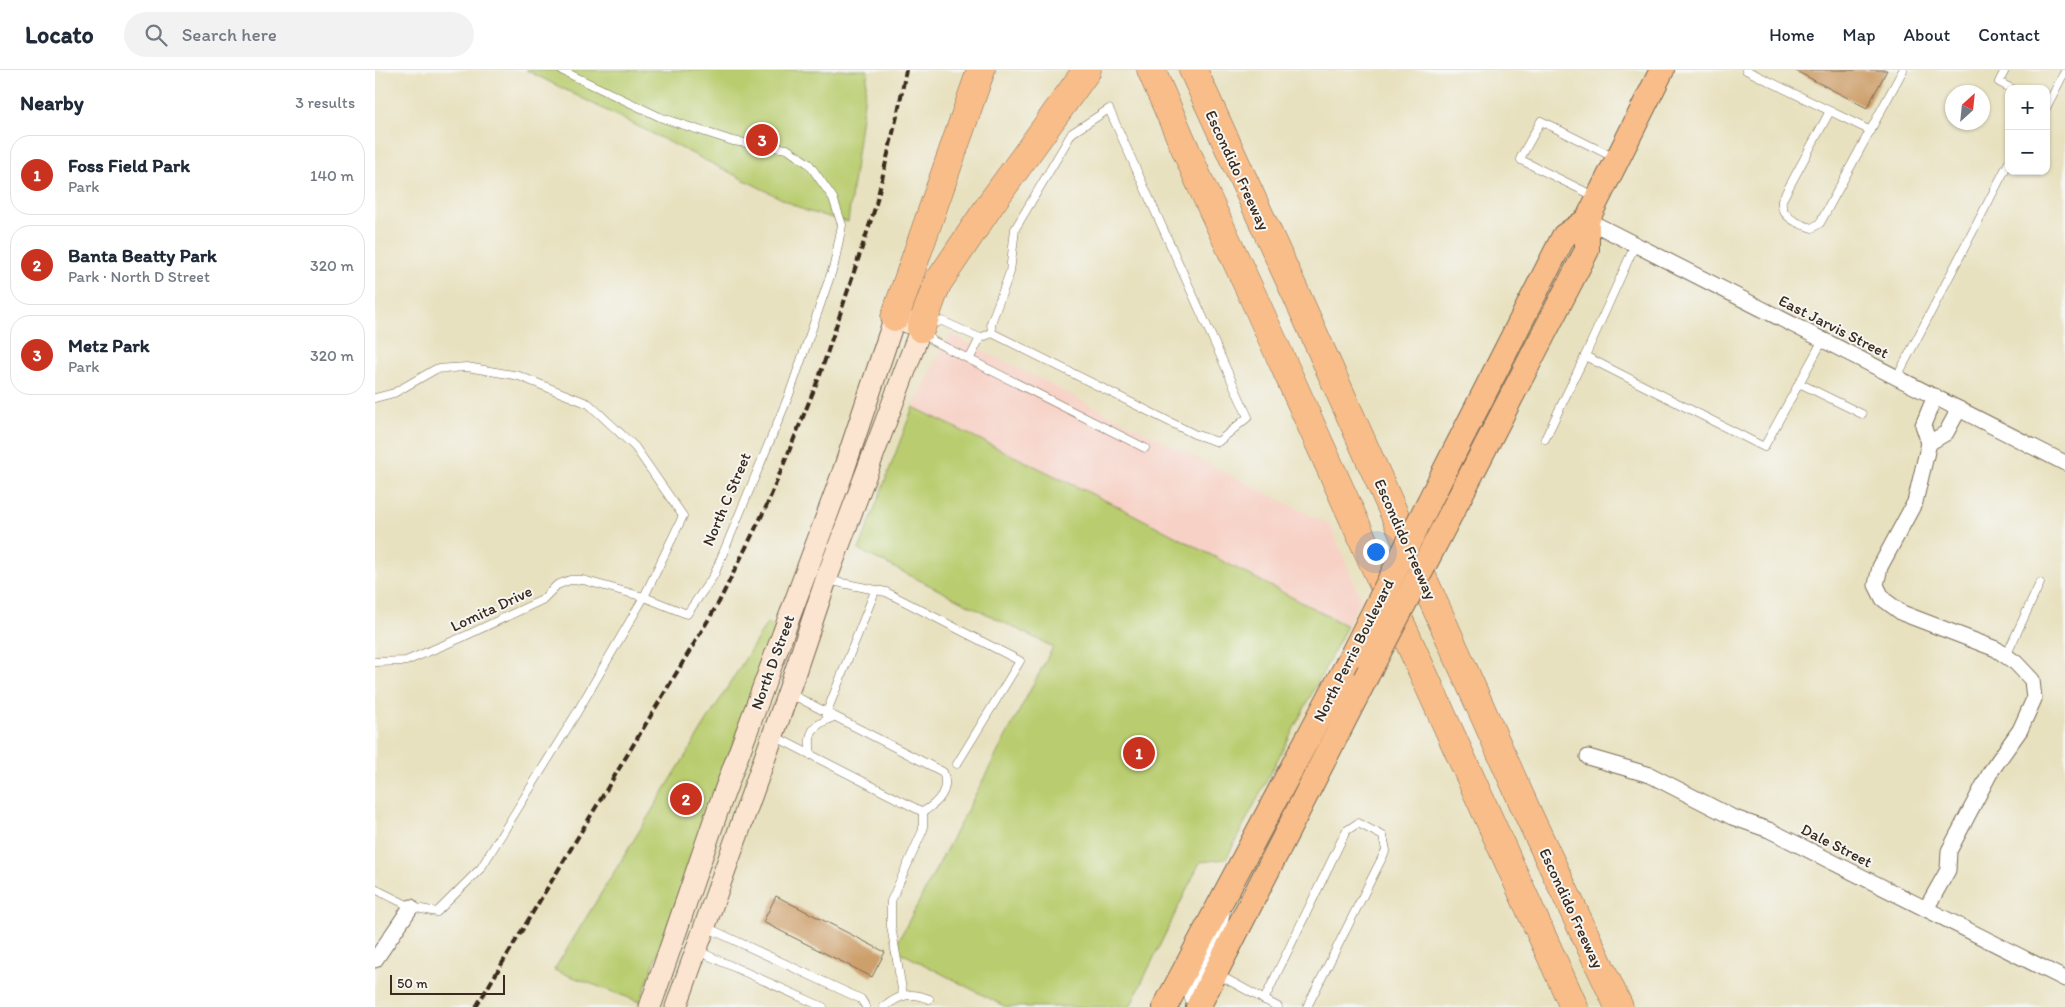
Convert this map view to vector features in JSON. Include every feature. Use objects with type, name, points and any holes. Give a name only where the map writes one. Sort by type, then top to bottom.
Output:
[{"type":"highway","points":[[895,317],[981,70]]},
{"type":"highway","points":[[1151,70],[1201,186],[1574,1007]]},
{"type":"highway","name":"Escondido Freeway","points":[[1193,70],[1301,305],[1529,816],[1619,1007]]},
{"type":"highway","points":[[921,328],[937,284],[1082,78]]},
{"type":"main road","name":"North Perris Boulevard","points":[[1197,1007],[1587,250],[1587,220],[1662,70]]},
{"type":"main road","name":"North Perris Boulevard","points":[[1165,1007],[1351,655],[1564,236],[1587,220]]},
{"type":"main road","points":[[895,317],[921,328]]},
{"type":"main road","name":"North D Street","points":[[650,1007],[676,929],[804,574],[843,472],[895,317]]},
{"type":"main road","name":"North D Street","points":[[676,1007],[788,693],[826,580],[921,328]]},
{"type":"main road","points":[[804,574],[826,580]]},
{"type":"main road","points":[[676,929],[705,927]]},
{"type":"main road","points":[[676,929],[697,950]]},
{"type":"street","name":"East Jarvis Street","points":[[1587,220],[1823,340],[2064,459]]},
{"type":"street","points":[[1927,909],[1948,870],[1949,851],[1991,771],[2020,730],[2034,699],[2032,680],[2016,663],[1995,649],[1902,613],[1883,599],[1876,585],[1879,567],[1915,502],[1929,443],[1923,425],[1935,396]]},
{"type":"street","points":[[1929,443],[1946,433],[1959,408]]},
{"type":"street","name":"Dale Street","points":[[1588,757],[1650,775],[1732,817],[1769,830],[2065,979]]},
{"type":"street","points":[[375,960],[411,907]]},
{"type":"lane","name":"North C Street","points":[[561,70],[662,118],[733,141],[787,148],[809,164],[833,198],[842,226],[834,265],[789,395],[714,575],[687,614],[645,597]]},
{"type":"lane","points":[[1830,111],[1782,200],[1781,210],[1785,215],[1812,228],[1820,223],[1903,70]]},
{"type":"lane","points":[[2005,70],[1999,82],[2005,86]]},
{"type":"lane","points":[[1748,71],[1871,132]]},
{"type":"lane","points":[[2050,101],[2065,71]]},
{"type":"lane","points":[[969,358],[980,338],[992,333],[1194,434],[1218,442],[1248,417],[1109,109],[1072,133],[1015,229],[1011,272],[991,323],[992,333]]},
{"type":"lane","points":[[1597,198],[1521,160],[1525,150],[1541,121],[1617,159]]},
{"type":"lane","points":[[1897,377],[2005,170]]},
{"type":"lane","points":[[1545,439],[1635,245]]},
{"type":"lane","points":[[980,338],[942,321],[921,328],[933,341],[1145,448]]},
{"type":"lane","points":[[1585,356],[1764,447],[1823,340]]},
{"type":"lane","points":[[375,398],[394,393],[436,369],[467,367],[519,376],[589,404],[635,447],[683,516],[645,597],[576,714],[481,868],[437,912],[411,907],[375,889]]},
{"type":"lane","points":[[1799,383],[1862,414]]},
{"type":"lane","name":"Lomita Drive","points":[[375,662],[406,661],[542,600],[557,585],[570,580],[583,580],[645,597]]},
{"type":"lane","points":[[826,580],[886,592],[1019,662],[957,764]]},
{"type":"lane","points":[[2006,656],[2040,583]]},
{"type":"lane","points":[[811,755],[809,742],[812,731],[819,723],[830,716],[875,591]]},
{"type":"lane","points":[[788,693],[943,772],[946,782],[944,793],[935,805],[923,812]]},
{"type":"lane","points":[[772,736],[923,812]]},
{"type":"lane","points":[[903,996],[891,926],[891,901],[923,830],[923,812]]},
{"type":"lane","points":[[1265,1000],[1346,831],[1358,823],[1383,836],[1386,850],[1307,1007]]},
{"type":"lane","points":[[1197,1007],[1190,1001],[1188,996],[1225,920],[1225,893]]},
{"type":"lane","points":[[705,927],[861,999],[866,1007]]},
{"type":"lane","points":[[697,950],[823,1007]]},
{"type":"lane","points":[[1215,973],[1278,1007]]},
{"type":"lane","points":[[884,1007],[903,996],[916,994],[929,999]]},
{"type":"shaded area","points":[[950,334],[1330,525],[1361,599],[1347,626],[913,407]]},
{"type":"green space","points":[[526,70],[868,70],[848,222],[806,211]]},
{"type":"green space","points":[[913,407],[1125,510],[1347,626],[1226,859],[1200,862],[1130,1007],[1006,1007],[894,949],[1053,647],[859,550]]},
{"type":"green space","points":[[767,623],[776,627],[640,1002],[554,970]]},
{"type":"building","points":[[1794,70],[1887,70],[1867,108]]},
{"type":"building","points":[[776,896],[885,952],[872,977],[763,922]]},
{"type":"railway","points":[[476,1007],[719,602],[767,505],[820,375],[875,208],[906,70]]},
{"type":"place","name":"Metz Park","points":[[762,140]]},
{"type":"place","name":"Foss Field Park","points":[[1139,753]]},
{"type":"place","name":"Banta Beatty Park","points":[[686,799]]}]
